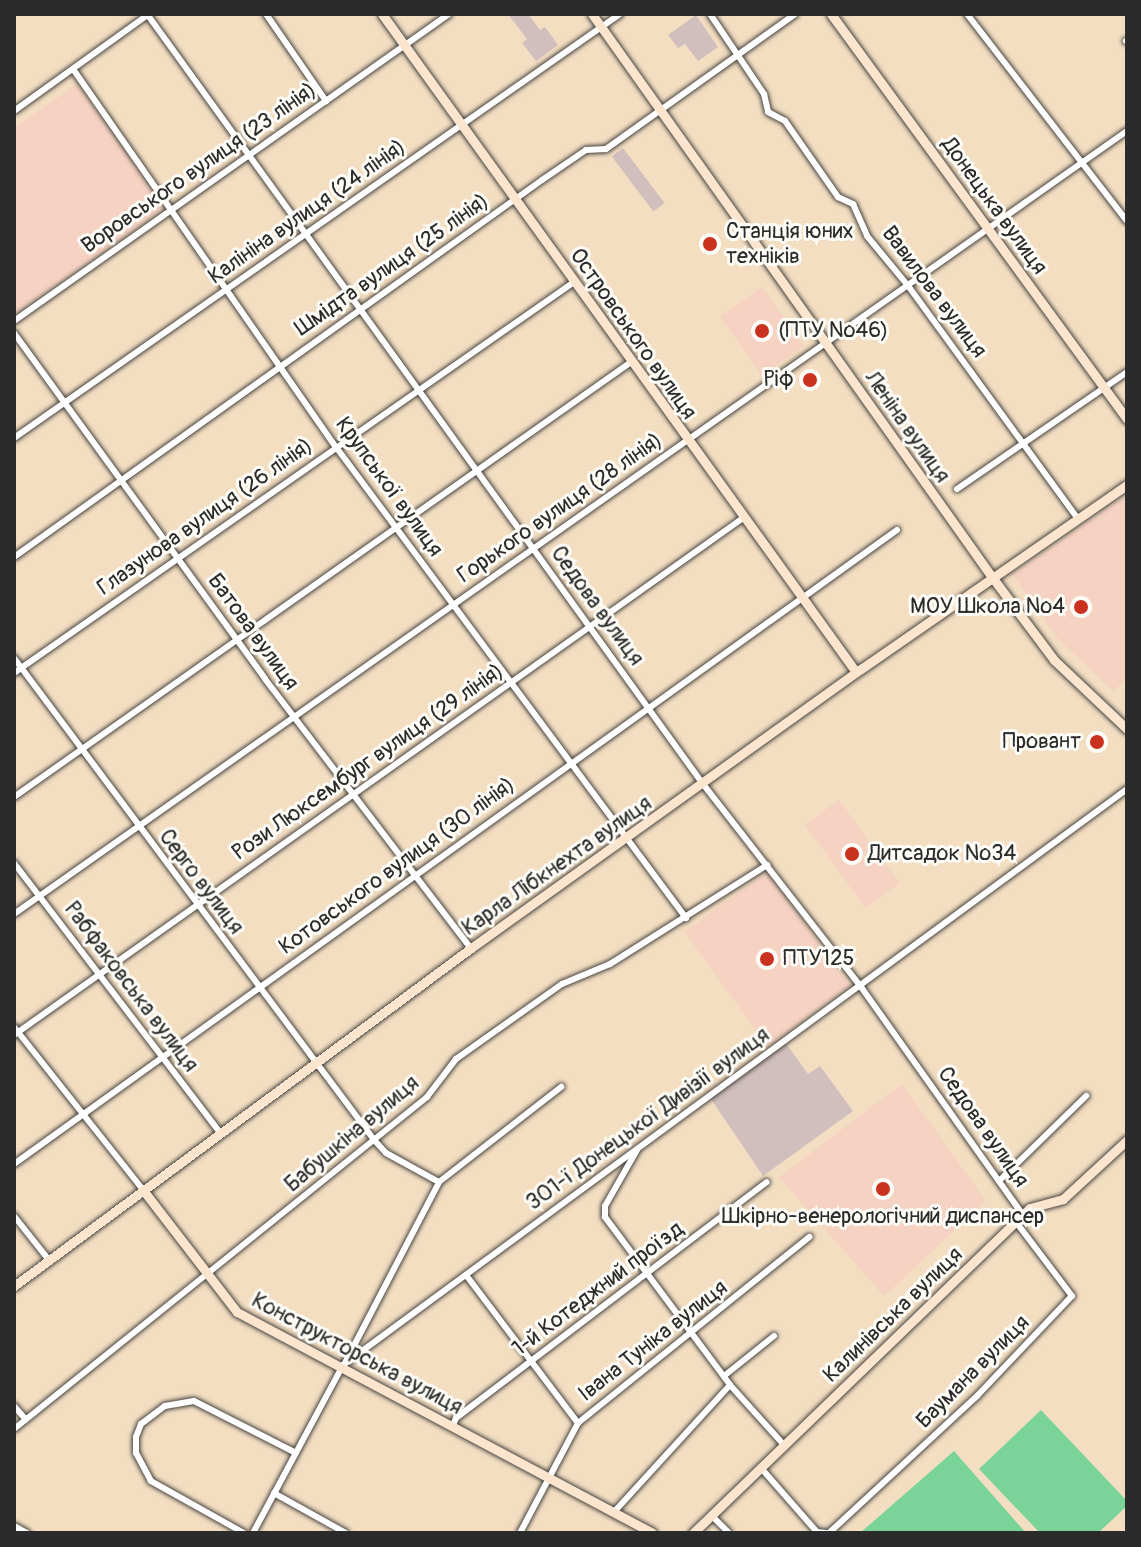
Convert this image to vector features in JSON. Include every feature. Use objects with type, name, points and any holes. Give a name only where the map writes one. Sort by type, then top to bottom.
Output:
[{"type":"street","points":[[14,111],[148,14]]},
{"type":"street","name":"Седова вулиця","points":[[148,14],[703,784],[861,987],[999,1181],[1019,1219]]},
{"type":"street","points":[[266,14],[326,101]]},
{"type":"street","name":"Островського вулиця","points":[[382,14],[856,672]]},
{"type":"street","name":"Воровського вулиця (23 лiнiя)","points":[[14,321],[449,14]]},
{"type":"street","name":"Леніна вулиця","points":[[592,14],[1054,660],[1127,729]]},
{"type":"street","name":"Калініна вулиця (24 лiнiя)","points":[[14,438],[620,14]]},
{"type":"street","name":"Вавилова вулиця","points":[[710,14],[764,94],[768,112],[785,121],[838,197],[853,204],[867,236],[909,287],[1078,519]]},
{"type":"street","name":"Шмідта вулиця (25 лiнiя)","points":[[14,557],[586,150],[606,149],[795,14]]},
{"type":"street","name":"Донецька вулиця","points":[[831,14],[1127,419]]},
{"type":"street","points":[[967,14],[1127,221]]},
{"type":"street","name":"Крупської вулиця","points":[[73,69],[336,447],[686,918]]},
{"type":"street","name":"Горького вулиця (28 лiнiя)","points":[[14,914],[827,345],[1127,131]]},
{"type":"street","name":"Глазунова вулиця (26 лiнiя)","points":[[14,673],[574,282]]},
{"type":"street","name":"Батова вулиця","points":[[14,333],[236,639],[471,948]]},
{"type":"street","points":[[14,797],[631,362]]},
{"type":"street","points":[[957,489],[1127,372]]},
{"type":"street","name":"Карла Лібкнехта вулиця","points":[[14,1286],[471,948],[628,839],[856,672],[1127,485]]},
{"type":"street","name":"Рози Люксембург вулиця (29 лiнiя)","points":[[15,1031],[98,976],[743,518]]},
{"type":"street","name":"Котовського вулиця (30 лiнiя)","points":[[14,1164],[897,530]]},
{"type":"street","name":"Серго вулиця","points":[[14,658],[313,1063],[375,1141],[386,1153],[439,1182]]},
{"type":"street","name":"301-ї Донецької Дивізії вулиця","points":[[253,1533],[343,1365],[1127,789]]},
{"type":"street","name":"Рабфаковська вулиця","points":[[14,863],[220,1132]]},
{"type":"street","name":"Бабушкіна вулиця","points":[[14,1429],[375,1141],[427,1097],[464,1053],[562,984],[610,964],[767,865]]},
{"type":"street","name":"Конструкторська вулиця","points":[[15,1031],[237,1312],[343,1365],[652,1533]]},
{"type":"street","points":[[343,1365],[439,1182],[561,1087]]},
{"type":"street","points":[[999,1181],[1086,1096]]},
{"type":"street","name":"Калинівська вулиця","points":[[693,1533],[1030,1208],[1063,1199],[1127,1140]]},
{"type":"street","points":[[638,1147],[605,1206],[605,1217],[649,1272],[730,1385],[784,1445]]},
{"type":"street","name":"1-й Котеджний проїзд","points":[[453,1425],[456,1418],[767,1182]]},
{"type":"street","points":[[14,1216],[49,1260]]},
{"type":"street","name":"Баумана вулиця","points":[[761,1468],[817,1532],[827,1533],[977,1396],[1072,1296],[1019,1219]]},
{"type":"street","name":"Івана Туніка вулиця","points":[[520,1533],[578,1423],[809,1237]]},
{"type":"street","points":[[466,1275],[578,1423]]},
{"type":"street","points":[[724,1376],[774,1336]]},
{"type":"street","points":[[614,1512],[730,1385]]},
{"type":"street","points":[[244,1533],[151,1481],[136,1453],[136,1437],[141,1424],[165,1406],[194,1401],[296,1453]]},
{"type":"street","points":[[14,1406],[26,1420]]},
{"type":"street","points":[[274,1493],[346,1533]]},
{"type":"street","points":[[711,1515],[729,1533]]},
{"type":"street","points":[[14,1526],[27,1533]]},
{"type":"shaded area","points":[[508,14],[528,14],[540,30],[545,27],[558,45],[536,61],[522,43],[527,39]]},
{"type":"shaded area","points":[[696,15],[718,47],[698,61],[685,44],[678,48],[668,35]]},
{"type":"shaded area","points":[[77,84],[165,208],[14,315],[14,128]]},
{"type":"shaded area","points":[[623,148],[665,203],[653,212],[612,156]]},
{"type":"shaded area","name":"(ПТУ №46)","points":[[762,287],[803,346],[762,375],[720,316]]},
{"type":"shaded area","name":"МОУ Школа №4","points":[[1127,495],[1127,679],[1113,691],[1058,639],[1012,574]]},
{"type":"shaded area","name":"Дитсадок №34","points":[[839,800],[900,883],[866,908],[805,825]]},
{"type":"shaded area","name":"ПТУ125","points":[[767,872],[850,986],[767,1046],[684,932]]},
{"type":"shaded area","points":[[785,1042],[808,1074],[820,1066],[853,1111],[763,1176],[709,1096]]},
{"type":"shaded area","name":"Шкірно-венерологічний диспансер","points":[[902,1084],[986,1201],[884,1296],[779,1177]]},
{"type":"green space","points":[[1041,1410],[1127,1501],[1127,1506],[1098,1533],[1040,1533],[979,1469]]},
{"type":"green space","points":[[954,1451],[1026,1533],[860,1533]]},
{"type":"place","name":"Станція юних техніків","points":[[710,244]]},
{"type":"place","name":"(ПТУ №46)","points":[[762,331]]},
{"type":"place","name":"Ріф","points":[[810,380]]},
{"type":"place","name":"МОУ Школа №4","points":[[1081,607]]},
{"type":"place","name":"Провант","points":[[1097,742]]},
{"type":"place","name":"Дитсадок №34","points":[[852,854]]},
{"type":"place","name":"ПТУ125","points":[[767,959]]},
{"type":"place","name":"Шкірно-венерологічний диспансер","points":[[883,1189]]}]
